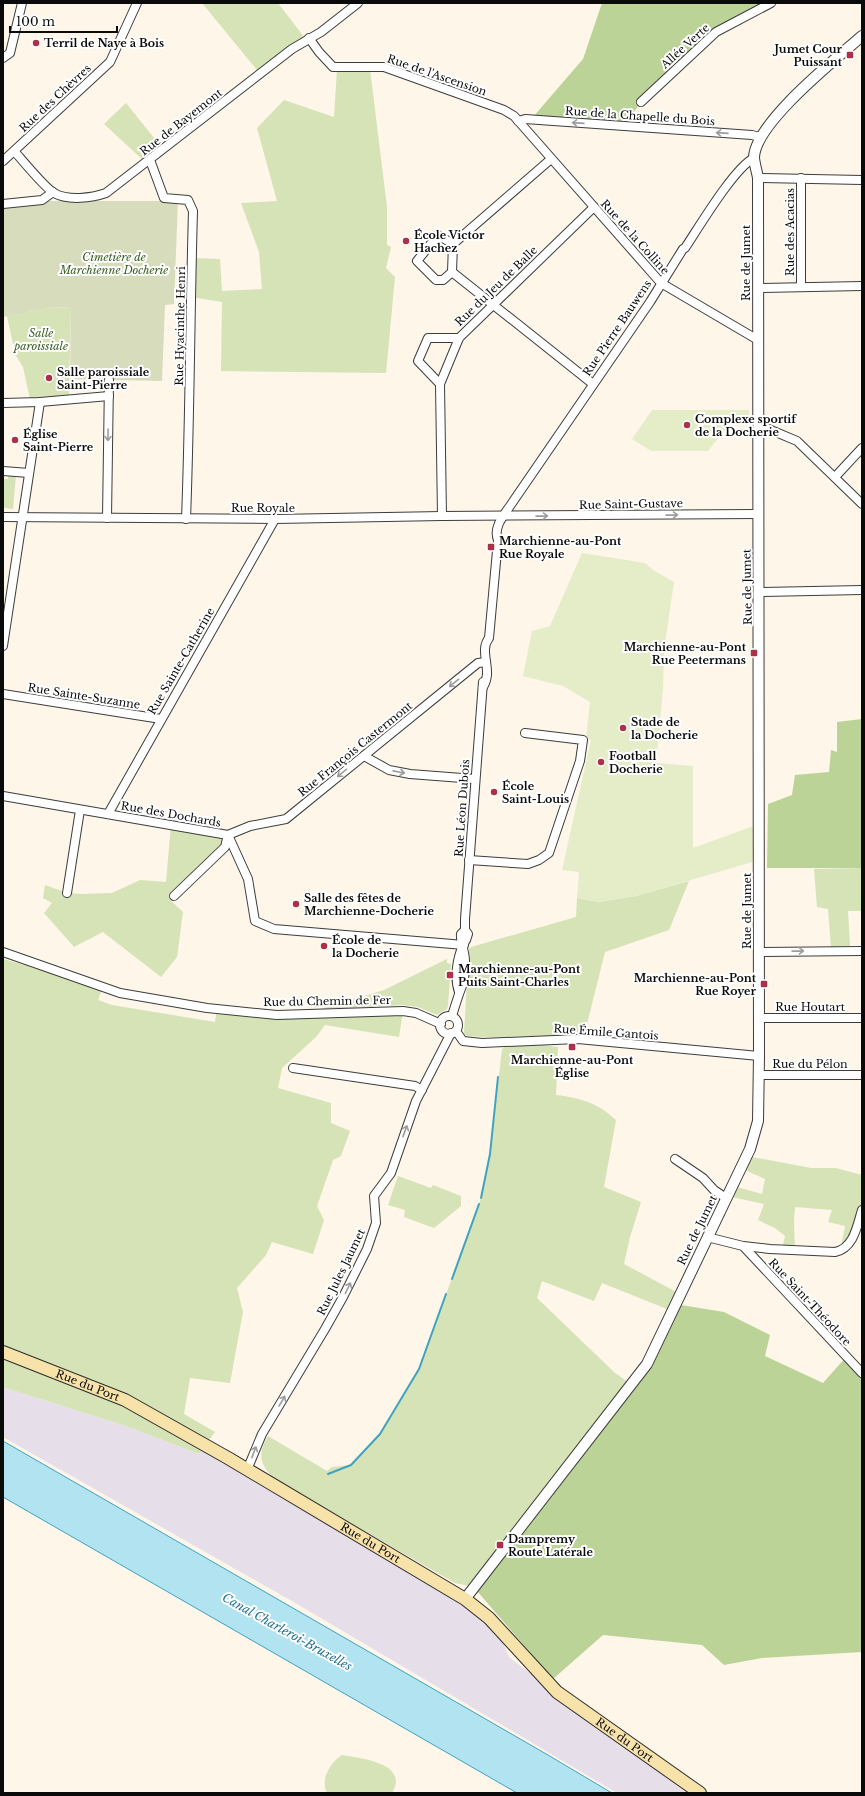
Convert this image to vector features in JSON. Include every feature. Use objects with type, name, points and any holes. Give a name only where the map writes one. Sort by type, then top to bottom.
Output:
[{"type":"main road","name":"Rue du Port","points":[[3,1352],[125,1400],[228,1458],[465,1599],[489,1618],[557,1692],[700,1793]]},
{"type":"street","points":[[3,58],[10,53],[22,3]]},
{"type":"street","name":"Rue des Chèvres","points":[[3,161],[15,152],[110,62],[136,3]]},
{"type":"street","name":"Rue de Bayemont","points":[[53,192],[63,196],[96,196],[106,193],[292,49],[321,32],[358,3]]},
{"type":"street","name":"Allée Verte","points":[[641,102],[716,32],[770,3]]},
{"type":"street","points":[[760,137],[782,110],[862,36]]},
{"type":"street","name":"Rue de l'Ascension","points":[[309,38],[322,57],[333,66],[384,68],[504,110],[514,116],[518,121]]},
{"type":"street","name":"Rue de la Chapelle du Bois","points":[[518,121],[524,119],[605,124],[752,135],[760,137]]},
{"type":"street","name":"Rue de la Colline","points":[[518,121],[661,283],[758,340]]},
{"type":"street","name":"Rue de Jumet","points":[[465,1599],[647,1364],[750,1149],[756,1133],[758,1121],[759,1075],[759,425],[758,178],[754,158],[760,137]]},
{"type":"street","points":[[3,204],[42,200],[53,192],[15,152]]},
{"type":"street","name":"Rue Pierre Bauwens","points":[[504,516],[669,272],[669,269],[735,176],[748,161],[754,158]]},
{"type":"street","name":"Rue Hyacinthe Henri","points":[[150,160],[164,198],[188,200],[193,211],[186,518]]},
{"type":"street","points":[[453,244],[438,235],[417,261],[436,280],[443,280],[452,272],[453,244],[551,160]]},
{"type":"street","name":"Rue des Acacias","points":[[758,178],[862,180]]},
{"type":"street","name":"Rue des Acacias","points":[[801,178],[801,286]]},
{"type":"street","name":"Rue du Jeu de Balle","points":[[442,516],[440,384],[459,338],[594,207]]},
{"type":"street","points":[[452,272],[593,384]]},
{"type":"street","name":"Rue des Acacias","points":[[758,288],[862,286]]},
{"type":"street","points":[[440,384],[418,361],[428,338],[459,338]]},
{"type":"street","points":[[107,518],[109,380]]},
{"type":"street","points":[[3,403],[40,402],[109,396]]},
{"type":"street","points":[[3,646],[40,402]]},
{"type":"street","points":[[759,425],[797,441],[862,504]]},
{"type":"street","points":[[835,477],[862,448]]},
{"type":"street","points":[[3,471],[29,473]]},
{"type":"street","name":"Rue Saint-Gustave","points":[[504,516],[758,514]]},
{"type":"street","name":"Rue Royale","points":[[3,517],[274,519],[504,516]]},
{"type":"street","name":"Rue Léon Dubois","points":[[452,1016],[459,992],[463,986],[465,959],[464,945],[468,934],[465,930],[475,779],[483,687],[488,680],[485,650],[486,642],[489,638],[498,540],[501,536],[504,516]]},
{"type":"street","name":"Rue Sainte-Catherine","points":[[108,814],[274,519]]},
{"type":"street","points":[[759,592],[862,590]]},
{"type":"street","name":"Rue François Castermont","points":[[228,835],[250,826],[286,818],[478,663],[486,662]]},
{"type":"street","name":"Rue Sainte-Suzanne","points":[[3,694],[161,719]]},
{"type":"street","points":[[469,860],[528,864],[539,860],[549,853],[580,761],[583,740],[526,733]]},
{"type":"street","points":[[364,756],[389,770],[410,774],[475,779]]},
{"type":"street","name":"Rue des Dochards","points":[[3,796],[228,835],[248,879],[255,921],[274,930],[464,945]]},
{"type":"street","points":[[67,893],[80,810]]},
{"type":"street","points":[[174,896],[225,847],[228,835]]},
{"type":"street","points":[[759,952],[862,951]]},
{"type":"street","name":"Rue du Chemin de Fer","points":[[3,952],[120,993],[207,1008],[277,1015],[403,1011],[416,1013],[441,1024]]},
{"type":"street","points":[[452,1016],[458,1023],[453,1032],[443,1030],[441,1024],[444,1018],[452,1016]]},
{"type":"street","name":"Rue Houtart","points":[[759,1018],[862,1018]]},
{"type":"street","name":"Rue Émile Gantois","points":[[453,1032],[463,1041],[476,1042],[578,1039],[759,1056]]},
{"type":"street","name":"Rue Jules Jaumet","points":[[247,1470],[262,1434],[332,1317],[367,1249],[376,1223],[374,1196],[391,1173],[408,1122],[422,1090],[453,1032]]},
{"type":"street","points":[[293,1068],[415,1086],[422,1090]]},
{"type":"street","name":"Rue du Pélon","points":[[759,1075],[862,1076]]},
{"type":"street","points":[[675,1159],[703,1178],[714,1190],[726,1198]]},
{"type":"street","name":"Rue Saint-Théodore","points":[[707,1237],[743,1246],[770,1249],[834,1252],[840,1250],[852,1239],[862,1210]]},
{"type":"street","name":"Rue Saint-Théodore","points":[[743,1246],[862,1373]]},
{"type":"shaded area","points":[[3,1387],[129,1427],[199,1454],[203,1448],[269,1487],[495,1624],[509,1657],[686,1793],[617,1793],[297,1604],[3,1437]]},
{"type":"green space","points":[[202,3],[278,3],[304,37],[257,70]]},
{"type":"green space","points":[[602,3],[772,3],[716,32],[641,102],[624,126],[533,117],[583,59]]},
{"type":"green space","points":[[337,69],[370,69],[387,207],[387,245],[391,247],[386,268],[395,277],[386,373],[221,371],[222,302],[191,297],[192,258],[220,259],[222,291],[262,289],[259,252],[241,203],[277,201],[257,128],[284,100],[334,117]]},
{"type":"green space","points":[[126,103],[162,148],[143,160],[104,124]]},
{"type":"green space","name":"Cimetière de Marchienne Docherie","points":[[50,201],[178,201],[174,304],[165,305],[162,381],[70,379],[71,307],[48,308],[3,317],[3,207]]},
{"type":"green space","name":"Salle paroissiale","points":[[71,307],[69,395],[30,399],[23,367],[15,354],[7,316],[48,308]]},
{"type":"green space","name":"Complexe sportif de la Docherie","points":[[652,410],[749,410],[749,418],[736,421],[731,425],[708,451],[651,451],[632,439]]},
{"type":"green space","points":[[8,474],[16,475],[13,509],[5,508],[3,505],[4,479],[8,479]]},
{"type":"green space","name":"Stade de la Docherie","points":[[582,553],[645,563],[653,570],[674,582],[664,650],[663,689],[656,763],[693,766],[693,848],[759,824],[759,860],[636,896],[599,902],[577,898],[579,872],[562,870],[591,740],[586,739],[590,702],[563,686],[523,676],[532,631],[550,626]]},
{"type":"green space","points":[[862,719],[862,868],[767,868],[768,804],[792,795],[795,775],[829,772],[831,750],[837,752],[837,722]]},
{"type":"green space","points":[[171,825],[228,835],[225,847],[170,900],[183,912],[177,957],[161,977],[103,932],[74,947],[44,913],[52,903],[43,898],[45,885],[67,893],[82,894],[112,893],[140,880],[166,882]]},
{"type":"green space","points":[[862,868],[862,911],[848,911],[850,946],[831,948],[828,909],[817,907],[814,869]]},
{"type":"green space","points":[[689,881],[669,930],[605,952],[584,1036],[483,1037],[467,1036],[464,1033],[469,949],[471,947],[576,917],[577,898],[599,902],[636,896]]},
{"type":"green space","points":[[3,959],[103,987],[98,1000],[112,1005],[215,1022],[217,1009],[254,1015],[403,1011],[399,1037],[325,1025],[316,1037],[282,1068],[278,1088],[331,1103],[331,1123],[350,1131],[341,1156],[333,1160],[317,1206],[324,1220],[313,1254],[272,1242],[266,1255],[237,1288],[243,1312],[230,1383],[190,1378],[184,1414],[215,1432],[199,1454],[129,1427],[3,1387]]},
{"type":"green space","points":[[447,959],[447,963],[451,964],[448,1005],[447,1009],[437,1015],[418,1007],[403,1005],[318,1010],[384,990]]},
{"type":"green space","points":[[512,1041],[558,1047],[556,1095],[589,1102],[603,1109],[616,1120],[604,1187],[641,1202],[630,1237],[624,1264],[680,1294],[672,1311],[602,1283],[594,1301],[542,1281],[537,1298],[615,1373],[631,1384],[469,1586],[455,1583],[277,1481],[267,1471],[261,1455],[264,1443],[268,1436],[327,1471],[332,1467],[351,1465],[380,1434],[419,1369],[481,1198],[490,1154],[502,1049]]},
{"type":"green space","points":[[752,1157],[811,1168],[836,1168],[862,1175],[862,1201],[855,1231],[841,1247],[845,1226],[828,1222],[832,1210],[795,1207],[795,1250],[783,1245],[785,1236],[775,1228],[758,1220],[764,1204],[732,1197],[737,1187],[762,1194],[765,1179],[745,1170]]},
{"type":"green space","points":[[398,1176],[431,1188],[433,1185],[461,1196],[461,1206],[434,1228],[404,1217],[405,1210],[388,1205]]},
{"type":"green space","points":[[681,1305],[724,1312],[770,1335],[765,1356],[823,1383],[846,1357],[862,1368],[862,1652],[762,1658],[724,1665],[702,1645],[603,1635],[553,1679],[477,1591],[639,1373]]},
{"type":"green space","points":[[342,1755],[370,1760],[389,1769],[394,1775],[396,1783],[392,1793],[327,1793],[325,1782],[327,1772],[334,1762]]},
{"type":"water","name":"Canal Charleroi-Bruxelles","points":[[3,1441],[612,1793],[517,1793],[3,1497]]},
{"type":"waterway","points":[[481,1198],[490,1154],[498,1077]]},
{"type":"waterway","points":[[452,1279],[479,1204]]},
{"type":"waterway","points":[[328,1474],[351,1465],[380,1434],[419,1369],[446,1294]]},
{"type":"place","name":"Terril de Naye à Bois","points":[[36,43]]},
{"type":"place","name":"Jumet Cour Puissant","points":[[850,55]]},
{"type":"place","name":"École Victor Hachez","points":[[406,241]]},
{"type":"place","name":"Salle paroissiale Saint-Pierre","points":[[49,378]]},
{"type":"place","name":"Complexe sportif de la Docherie","points":[[687,425]]},
{"type":"place","name":"Église Saint-Pierre","points":[[15,440]]},
{"type":"place","name":"Marchienne-au-Pont Rue Royale","points":[[491,547]]},
{"type":"place","name":"Marchienne-au-Pont Rue Peetermans","points":[[754,653]]},
{"type":"place","name":"Stade de la Docherie","points":[[623,728]]},
{"type":"place","name":"Football Docherie","points":[[601,762]]},
{"type":"place","name":"École Saint-Louis","points":[[494,792]]},
{"type":"place","name":"Salle des fêtes de Marchienne-Docherie","points":[[296,904]]},
{"type":"place","name":"École de la Docherie","points":[[324,946]]},
{"type":"place","name":"Marchienne-au-Pont Puits Saint-Charles","points":[[450,975]]},
{"type":"place","name":"Marchienne-au-Pont Rue Royer","points":[[764,984]]},
{"type":"place","name":"Marchienne-au-Pont Église","points":[[572,1047]]},
{"type":"place","name":"Dampremy Route Latérale","points":[[500,1545]]}]
